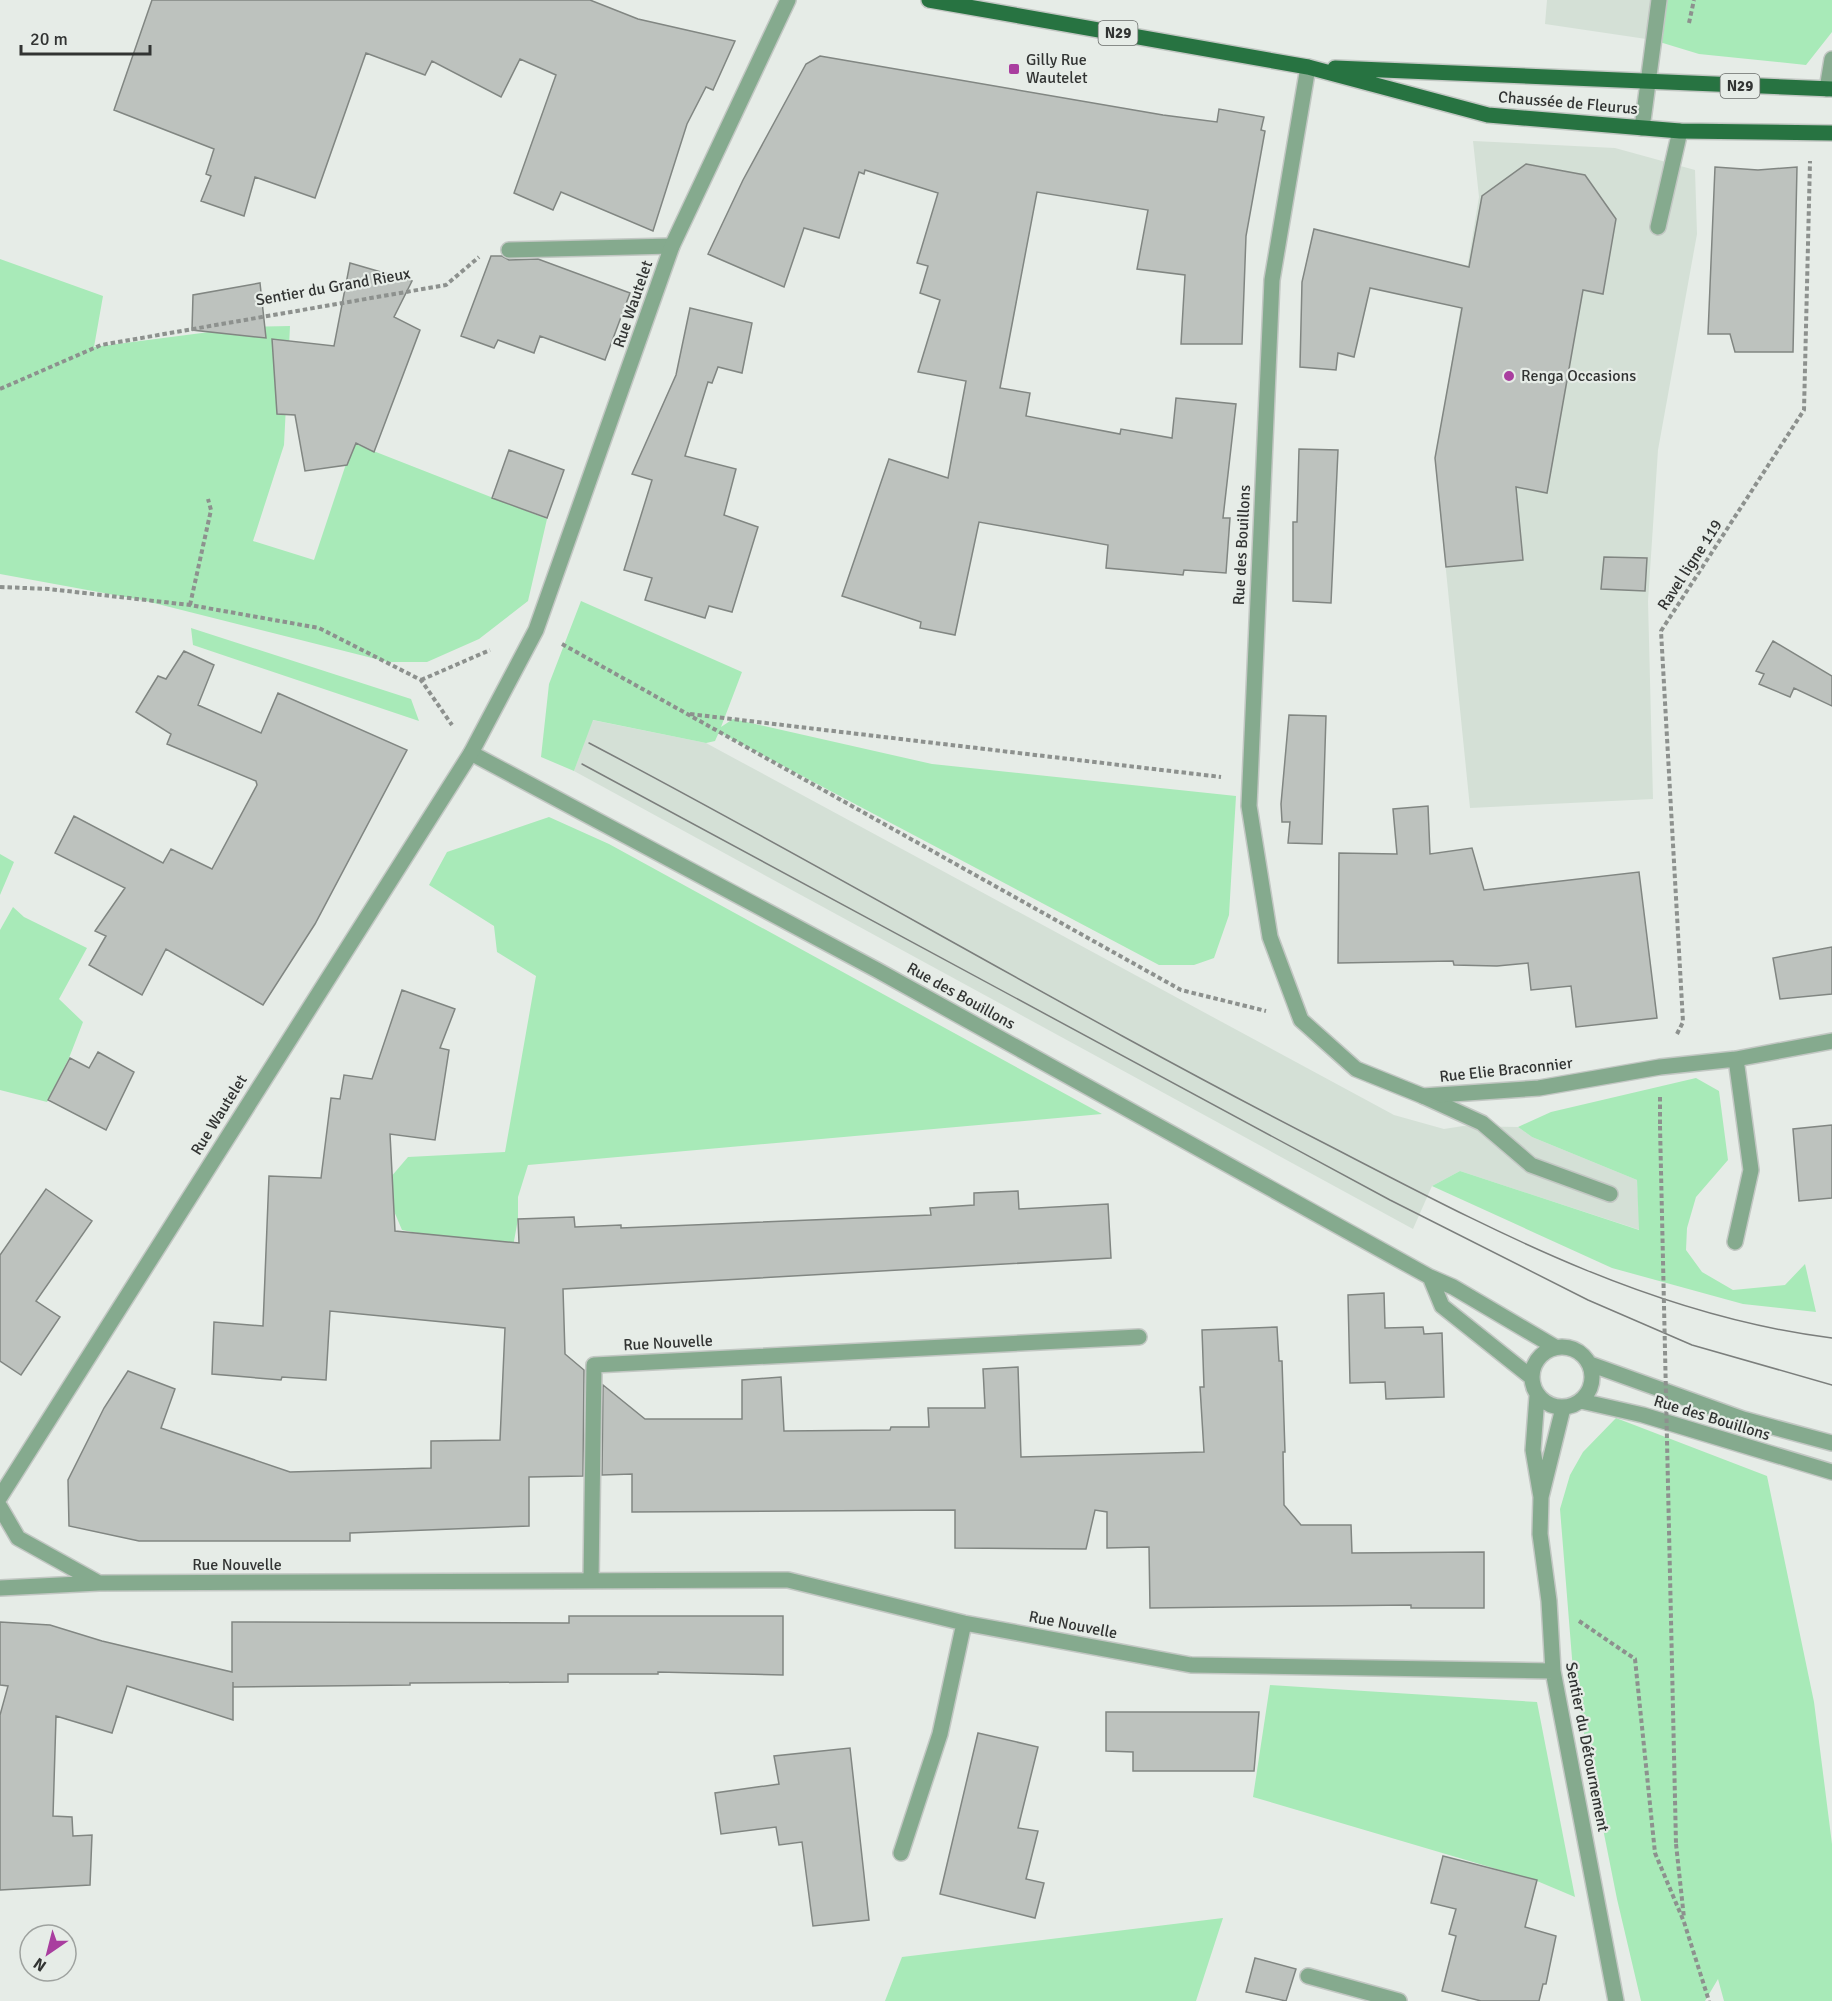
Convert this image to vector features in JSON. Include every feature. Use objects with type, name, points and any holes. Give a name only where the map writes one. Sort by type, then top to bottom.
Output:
[{"type":"main road","name":"Chaussée de Fleurus","points":[[929,0],[1308,67],[1488,115],[1680,131],[1832,133]]},
{"type":"main road","name":"Chaussée de Fleurus","points":[[1308,67],[1829,89]]},
{"type":"street","name":"Rue Wautelet","points":[[0,1497],[471,753],[536,630],[672,246],[788,0]]},
{"type":"street","points":[[1642,128],[1659,0]]},
{"type":"street","points":[[1829,89],[1832,59]]},
{"type":"street","name":"Rue des Bouillons","points":[[1301,1020],[1270,937],[1248,806],[1272,280],[1308,67]]},
{"type":"street","points":[[1658,227],[1680,131]]},
{"type":"street","points":[[509,250],[672,246]]},
{"type":"street","name":"Rue des Bouillons","points":[[471,753],[877,970],[1430,1277],[1453,1287],[1555,1347]]},
{"type":"street","name":"Rue Elie Braconnier","points":[[1301,1020],[1356,1069],[1423,1096],[1539,1088],[1660,1067],[1736,1059],[1832,1041]]},
{"type":"street","points":[[1735,1242],[1751,1170],[1736,1059]]},
{"type":"street","points":[[1423,1096],[1482,1123],[1531,1165],[1610,1194]]},
{"type":"street","points":[[1430,1277],[1442,1306],[1531,1377],[1537,1396],[1553,1407],[1563,1408],[1581,1401],[1592,1385],[1590,1364],[1575,1350],[1555,1347],[1538,1358],[1531,1377]]},
{"type":"street","name":"Rue Nouvelle","points":[[591,1581],[594,1365],[1140,1337]]},
{"type":"street","name":"Rue des Bouillons","points":[[1590,1364],[1743,1419],[1832,1443]]},
{"type":"street","name":"Sentier du Détournement","points":[[1537,1396],[1533,1450],[1541,1497],[1540,1534],[1549,1601],[1553,1671],[1616,2001]]},
{"type":"street","name":"Rue des Bouillons","points":[[1581,1401],[1643,1415],[1832,1472]]},
{"type":"street","name":"Sentier du Détournement","points":[[1541,1497],[1563,1408]]},
{"type":"street","points":[[0,1507],[18,1538],[99,1583]]},
{"type":"street","name":"Rue Nouvelle","points":[[0,1588],[99,1583],[788,1580],[964,1623],[1191,1665],[1553,1671]]},
{"type":"street","points":[[901,1853],[940,1734],[964,1623]]},
{"type":"street","points":[[1308,1976],[1399,2001]]},
{"type":"path","name":"Ravel ligne 119","points":[[1660,1067],[1683,1022],[1661,631],[1804,410],[1811,132]]},
{"type":"path","name":"Sentier du Grand Rieux","points":[[0,389],[101,345],[446,285],[480,256],[509,250]]},
{"type":"path","points":[[190,605],[211,510],[208,500]]},
{"type":"path","points":[[0,587],[49,589],[190,605],[320,628],[422,680],[471,753]]},
{"type":"path","points":[[422,680],[536,630],[1181,990],[1301,1020]]},
{"type":"path","points":[[686,713],[1249,780]]},
{"type":"path","points":[[1660,1126],[1676,1844],[1684,1922]]},
{"type":"path","points":[[1549,1601],[1635,1659],[1655,1853],[1684,1922],[1709,2001]]},
{"type":"shaded area","points":[[1547,0],[1660,0],[1653,40],[1545,24]]},
{"type":"shaded area","points":[[1473,141],[1615,148],[1695,170],[1697,234],[1658,450],[1648,601],[1653,799],[1470,808],[1435,462],[1479,197]]},
{"type":"shaded area","points":[[592,720],[706,743],[1394,1115],[1444,1129],[1463,1126],[1518,1127],[1532,1137],[1637,1180],[1640,1230],[1460,1171],[1432,1186],[1413,1229],[574,771]]},
{"type":"green space","points":[[1661,0],[1832,0],[1832,32],[1806,65],[1699,54],[1653,40]]},
{"type":"green space","points":[[0,259],[103,296],[94,347],[248,327],[290,326],[284,445],[253,541],[314,560],[353,443],[547,519],[528,601],[479,639],[427,662],[388,662],[142,600],[0,574]]},
{"type":"green space","points":[[581,601],[742,672],[721,727],[733,719],[932,764],[1236,796],[1229,915],[1214,958],[1194,965],[1159,965],[719,732],[715,741],[706,743],[593,720],[574,771],[541,757],[549,684]]},
{"type":"green space","points":[[191,628],[411,699],[419,721],[193,645]]},
{"type":"green space","points":[[549,817],[609,844],[1102,1114],[528,1165],[518,1197],[518,1219],[512,1252],[402,1230],[391,1204],[390,1178],[408,1157],[505,1152],[536,976],[497,952],[494,926],[429,885],[447,852]]},
{"type":"green space","points":[[0,854],[14,862],[0,895]]},
{"type":"green space","points":[[13,907],[24,917],[87,948],[59,999],[83,1022],[69,1058],[47,1102],[0,1090],[0,930]]},
{"type":"green space","points":[[1696,1078],[1719,1091],[1728,1160],[1696,1197],[1687,1228],[1686,1250],[1702,1272],[1733,1290],[1785,1285],[1805,1264],[1816,1312],[1743,1304],[1612,1268],[1432,1186],[1460,1171],[1639,1230],[1637,1180],[1532,1137],[1518,1127],[1551,1112]]},
{"type":"green space","points":[[1616,1418],[1767,1476],[1814,1702],[1832,1844],[1832,2001],[1724,2001],[1718,1979],[1705,2001],[1641,2001],[1617,1899],[1574,1683],[1560,1509],[1570,1475],[1583,1452]]},
{"type":"green space","points":[[1270,1685],[1537,1702],[1575,1897],[1537,1881],[1253,1797]]},
{"type":"green space","points":[[1223,1918],[1196,2001],[885,2001],[902,1957]]},
{"type":"building","points":[[152,0],[590,0],[638,19],[735,41],[713,90],[706,87],[687,124],[653,231],[561,192],[553,210],[514,193],[556,75],[520,59],[501,97],[432,61],[425,75],[366,53],[315,198],[255,177],[244,216],[201,201],[211,176],[206,174],[214,149],[114,110]]},
{"type":"building","points":[[820,56],[1163,115],[1217,122],[1219,109],[1264,117],[1261,130],[1265,131],[1246,236],[1242,344],[1181,344],[1185,275],[1137,269],[1148,210],[1037,192],[1000,388],[1030,393],[1026,416],[1120,434],[1121,429],[1172,438],[1176,398],[1236,404],[1223,518],[1230,518],[1226,573],[1184,570],[1183,575],[1106,568],[1108,545],[979,522],[955,635],[920,628],[921,622],[842,596],[889,459],[948,478],[966,381],[918,372],[940,300],[920,293],[928,266],[917,263],[938,193],[865,170],[864,174],[859,172],[839,238],[804,228],[784,287],[708,254],[743,180],[806,64]]},
{"type":"building","name":"Renga Occasions","points":[[1526,164],[1585,175],[1616,219],[1603,294],[1583,290],[1547,493],[1516,487],[1523,560],[1446,567],[1435,458],[1462,308],[1370,288],[1354,357],[1338,353],[1336,370],[1300,367],[1302,282],[1314,229],[1469,267],[1482,196]]},
{"type":"building","points":[[1715,167],[1758,170],[1797,167],[1793,352],[1735,352],[1730,334],[1708,334]]},
{"type":"building","points":[[491,256],[502,256],[509,260],[538,259],[630,293],[605,360],[540,336],[534,353],[498,340],[494,348],[461,336]]},
{"type":"building","points":[[350,263],[412,281],[394,317],[420,330],[374,452],[356,443],[347,465],[305,471],[295,415],[277,414],[272,339],[334,346]]},
{"type":"building","points":[[260,283],[266,338],[192,330],[193,295]]},
{"type":"building","points":[[690,308],[752,323],[742,373],[718,367],[712,383],[708,382],[685,456],[736,469],[724,515],[758,527],[732,612],[709,606],[705,618],[645,600],[652,578],[624,570],[652,480],[632,474],[676,375]]},
{"type":"building","points":[[1299,449],[1338,450],[1331,603],[1293,601],[1293,522],[1297,522]]},
{"type":"building","points":[[509,450],[564,470],[547,518],[492,498]]},
{"type":"building","points":[[1604,557],[1647,558],[1645,591],[1601,589]]},
{"type":"building","points":[[1773,641],[1832,676],[1832,706],[1794,688],[1790,697],[1759,684],[1764,674],[1756,671]]},
{"type":"building","points":[[184,651],[214,665],[198,705],[261,733],[278,693],[407,750],[315,924],[263,1005],[166,949],[142,995],[89,965],[106,936],[95,931],[125,888],[55,853],[74,816],[163,863],[171,849],[212,869],[257,785],[256,781],[167,744],[171,734],[136,712],[158,676],[166,679]]},
{"type":"building","points":[[1289,715],[1326,716],[1322,844],[1288,843],[1290,822],[1282,822],[1281,804]]},
{"type":"building","points":[[1428,806],[1430,854],[1472,848],[1484,890],[1639,872],[1657,1018],[1576,1027],[1571,986],[1531,990],[1528,963],[1497,966],[1454,965],[1453,961],[1338,963],[1339,853],[1397,854],[1393,809]]},
{"type":"building","points":[[1832,947],[1832,994],[1780,999],[1773,958]]},
{"type":"building","points":[[402,990],[455,1009],[440,1048],[449,1050],[435,1140],[390,1134],[395,1231],[519,1243],[518,1219],[574,1217],[575,1227],[621,1225],[621,1228],[931,1215],[930,1208],[974,1205],[974,1193],[1018,1191],[1019,1209],[1108,1204],[1111,1258],[563,1289],[565,1354],[584,1370],[583,1476],[529,1477],[529,1526],[350,1533],[350,1541],[139,1541],[69,1526],[68,1480],[104,1408],[128,1371],[175,1389],[161,1428],[290,1472],[431,1468],[431,1441],[500,1440],[505,1328],[330,1311],[326,1380],[282,1377],[281,1380],[212,1374],[214,1322],[263,1326],[269,1176],[321,1178],[331,1098],[340,1099],[344,1075],[372,1079]]},
{"type":"building","points":[[98,1052],[134,1072],[106,1130],[48,1100],[70,1058],[89,1068]]},
{"type":"building","points":[[1832,1125],[1832,1198],[1799,1201],[1793,1129]]},
{"type":"building","points":[[46,1189],[92,1221],[36,1301],[60,1317],[21,1375],[0,1361],[0,1255]]},
{"type":"building","points":[[1384,1293],[1385,1328],[1423,1327],[1424,1334],[1442,1333],[1444,1397],[1386,1399],[1385,1382],[1350,1383],[1348,1295]]},
{"type":"building","points":[[1277,1327],[1279,1361],[1282,1361],[1284,1505],[1301,1525],[1351,1525],[1352,1553],[1484,1552],[1484,1608],[1411,1608],[1411,1605],[1150,1608],[1149,1547],[1107,1548],[1107,1512],[1095,1510],[1086,1549],[955,1548],[955,1510],[632,1512],[632,1474],[602,1475],[603,1385],[645,1419],[742,1419],[742,1380],[781,1377],[784,1431],[890,1430],[891,1427],[929,1427],[928,1408],[985,1408],[983,1369],[1018,1367],[1021,1457],[1204,1452],[1200,1387],[1204,1387],[1202,1330]]},
{"type":"building","points":[[569,1616],[783,1616],[783,1675],[658,1672],[658,1674],[568,1674],[568,1682],[233,1687],[233,1720],[127,1686],[112,1733],[56,1716],[53,1816],[72,1817],[73,1836],[92,1835],[90,1885],[0,1890],[0,1715],[8,1686],[0,1685],[0,1622],[50,1625],[102,1641],[232,1672],[232,1622],[569,1623]]},
{"type":"building","points":[[1106,1712],[1259,1712],[1254,1771],[1133,1771],[1133,1752],[1106,1751]]},
{"type":"building","points":[[978,1733],[1038,1747],[1018,1828],[1038,1831],[1026,1879],[1044,1883],[1035,1918],[940,1894]]},
{"type":"building","points":[[850,1748],[869,1920],[813,1926],[802,1842],[779,1845],[776,1827],[721,1834],[715,1793],[779,1784],[774,1756]]},
{"type":"building","points":[[1443,1856],[1537,1880],[1525,1927],[1556,1936],[1546,1984],[1543,1984],[1539,2001],[1481,2001],[1442,1991],[1456,1936],[1449,1934],[1456,1909],[1431,1903]]},
{"type":"building","points":[[1255,1958],[1296,1969],[1286,2001],[1246,1992]]},
{"type":"tram line","points":[[589,743],[1229,1094],[1506,1235],[1632,1288],[1697,1309],[1764,1326],[1832,1338]]},
{"type":"tram line","points":[[582,764],[1390,1200],[1588,1300],[1692,1345],[1832,1385]]},
{"type":"place","name":"Gilly Rue Wautelet","points":[[1014,69]]},
{"type":"place","name":"Renga Occasions","points":[[1509,376]]}]
